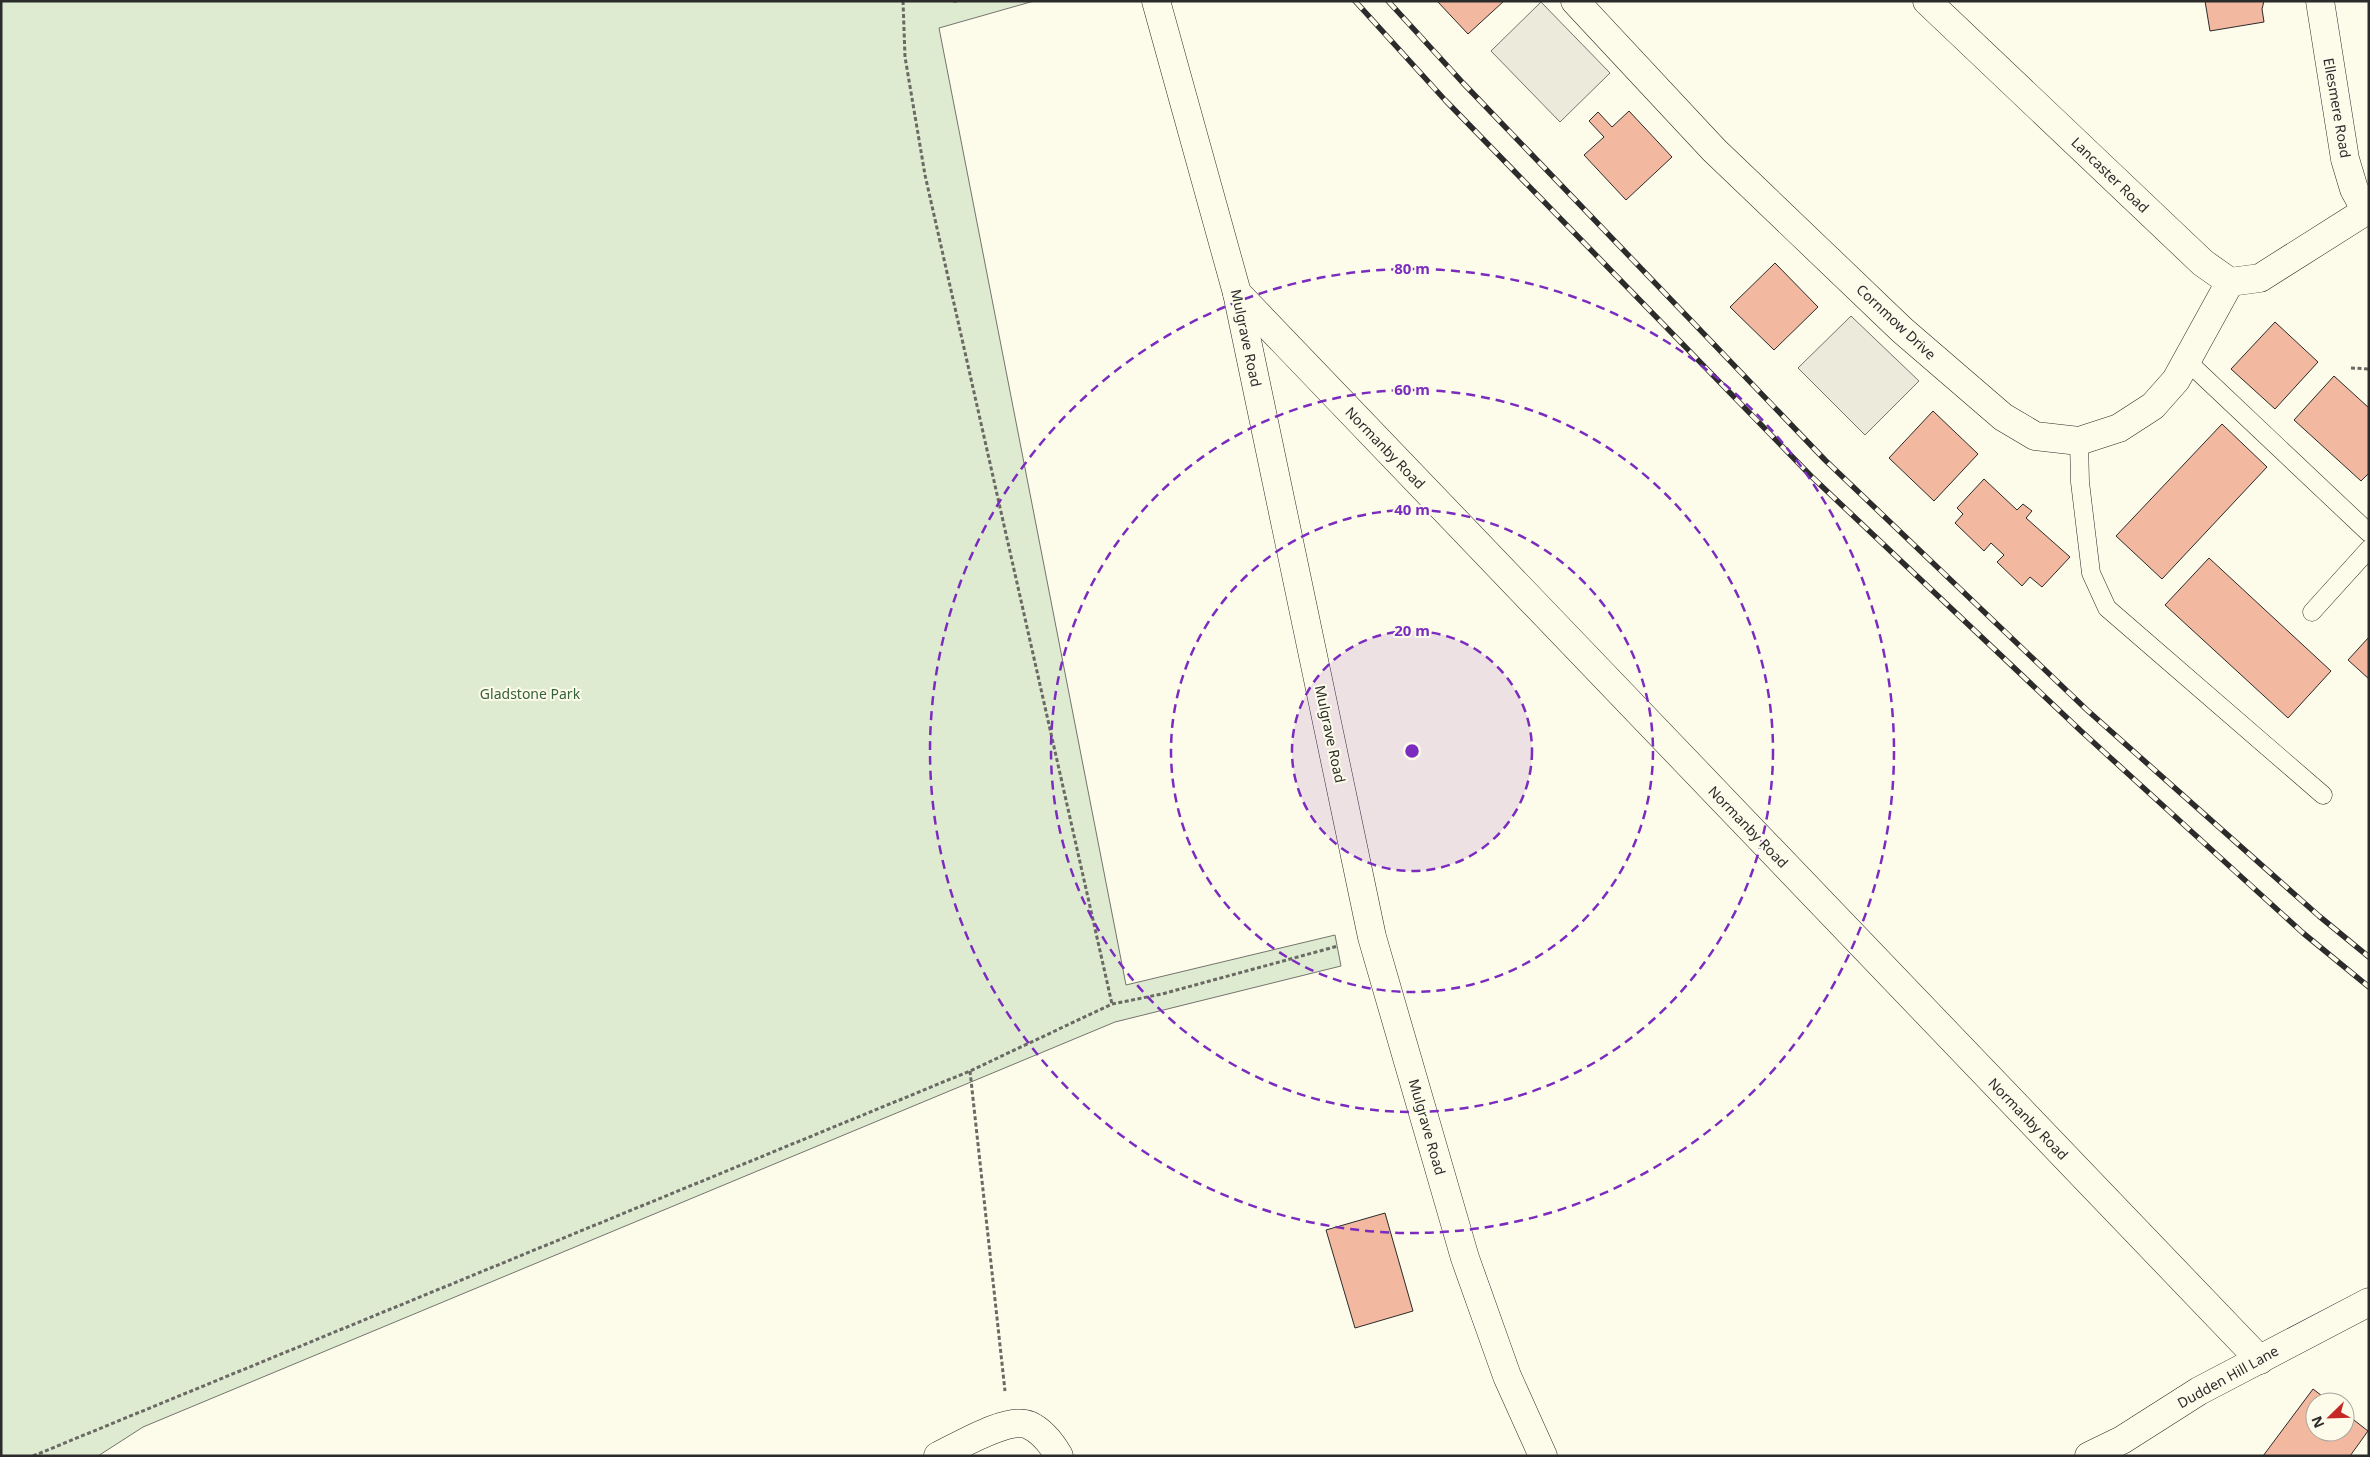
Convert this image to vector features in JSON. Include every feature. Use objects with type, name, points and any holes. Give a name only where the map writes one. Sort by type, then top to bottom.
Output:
[{"type":"street","name":"Mulgrave Road","points":[[1156,1],[1237,293],[1372,937],[1465,1258],[1507,1376],[1543,1456]]},
{"type":"street","name":"Cornmow Drive","points":[[1575,1],[1714,150],[1902,330],[2003,417],[2035,436],[2079,441],[2119,428],[2153,406],[2176,380],[2230,282]]},
{"type":"street","name":"Lancaster Road","points":[[1927,1],[2203,263],[2230,282]]},
{"type":"street","name":"Ellesmere Road","points":[[2320,1],[2345,159],[2354,189],[2367,210]]},
{"type":"street","points":[[2230,282],[2260,278],[2367,210]]},
{"type":"street","name":"Normanby Road","points":[[1237,293],[2260,1360]]},
{"type":"street","name":"Dudden Hill Lane","points":[[2090,1456],[2122,1440],[2199,1391],[2369,1302]]},
{"type":"street","points":[[938,1456],[1019,1424],[1050,1441],[1059,1456]]},
{"type":"lane","points":[[2187,361],[2369,533]]},
{"type":"lane","points":[[2079,441],[2080,482],[2091,573],[2107,608],[2322,796]]},
{"type":"lane","points":[[2312,612],[2369,549]]},
{"type":"path","points":[[903,1],[905,57],[925,175],[1112,1004]]},
{"type":"path","points":[[2351,368],[2369,369]]},
{"type":"path","points":[[33,1456],[970,1071],[1112,1004],[1162,994],[1372,937]]},
{"type":"path","points":[[970,1071],[1019,1424]]},
{"type":"green space","name":"Gladstone Park","points":[[1,1],[1034,1],[939,28],[1126,985],[1335,935],[1341,966],[1115,1022],[143,1427],[98,1456],[1,1456]]},
{"type":"shaded area","points":[[1541,2],[1610,73],[1560,122],[1491,51]]},
{"type":"shaded area","points":[[1851,316],[1919,381],[1865,435],[1798,368]]},
{"type":"building","points":[[1437,1],[1504,1],[1468,34]]},
{"type":"building","points":[[2205,1],[2264,1],[2262,9],[2264,22],[2210,31]]},
{"type":"building","points":[[1629,111],[1672,157],[1626,200],[1584,155],[1604,137],[1589,121],[1598,112],[1612,127]]},
{"type":"building","points":[[1775,263],[1818,307],[1774,350],[1730,307]]},
{"type":"building","points":[[2275,322],[2318,362],[2275,409],[2231,369]]},
{"type":"building","points":[[2334,376],[2369,408],[2369,473],[2361,481],[2294,420]]},
{"type":"building","points":[[1933,411],[1978,454],[1934,501],[1889,458]]},
{"type":"building","points":[[2222,424],[2267,467],[2162,579],[2116,536]]},
{"type":"building","points":[[1984,479],[2017,510],[2023,504],[2032,511],[2026,518],[2070,557],[2042,587],[2030,577],[2022,586],[1997,562],[2004,555],[1991,543],[1984,551],[1955,523],[1963,514],[1957,508]]},
{"type":"building","points":[[2209,558],[2331,671],[2288,718],[2165,605]]},
{"type":"building","points":[[2369,637],[2369,679],[2348,660]]},
{"type":"building","points":[[1385,1213],[1413,1311],[1355,1328],[1326,1230]]},
{"type":"building","points":[[2305,1400],[2305,1442],[2355,1442],[2355,1421],[2368,1431],[2350,1456],[2263,1456]]},
{"type":"railway","points":[[1355,1],[1445,100],[1811,476],[2081,731],[2303,933],[2369,987]]},
{"type":"railway","points":[[1388,1],[1463,83],[1825,460],[2087,710],[2319,916],[2369,957]]}]
